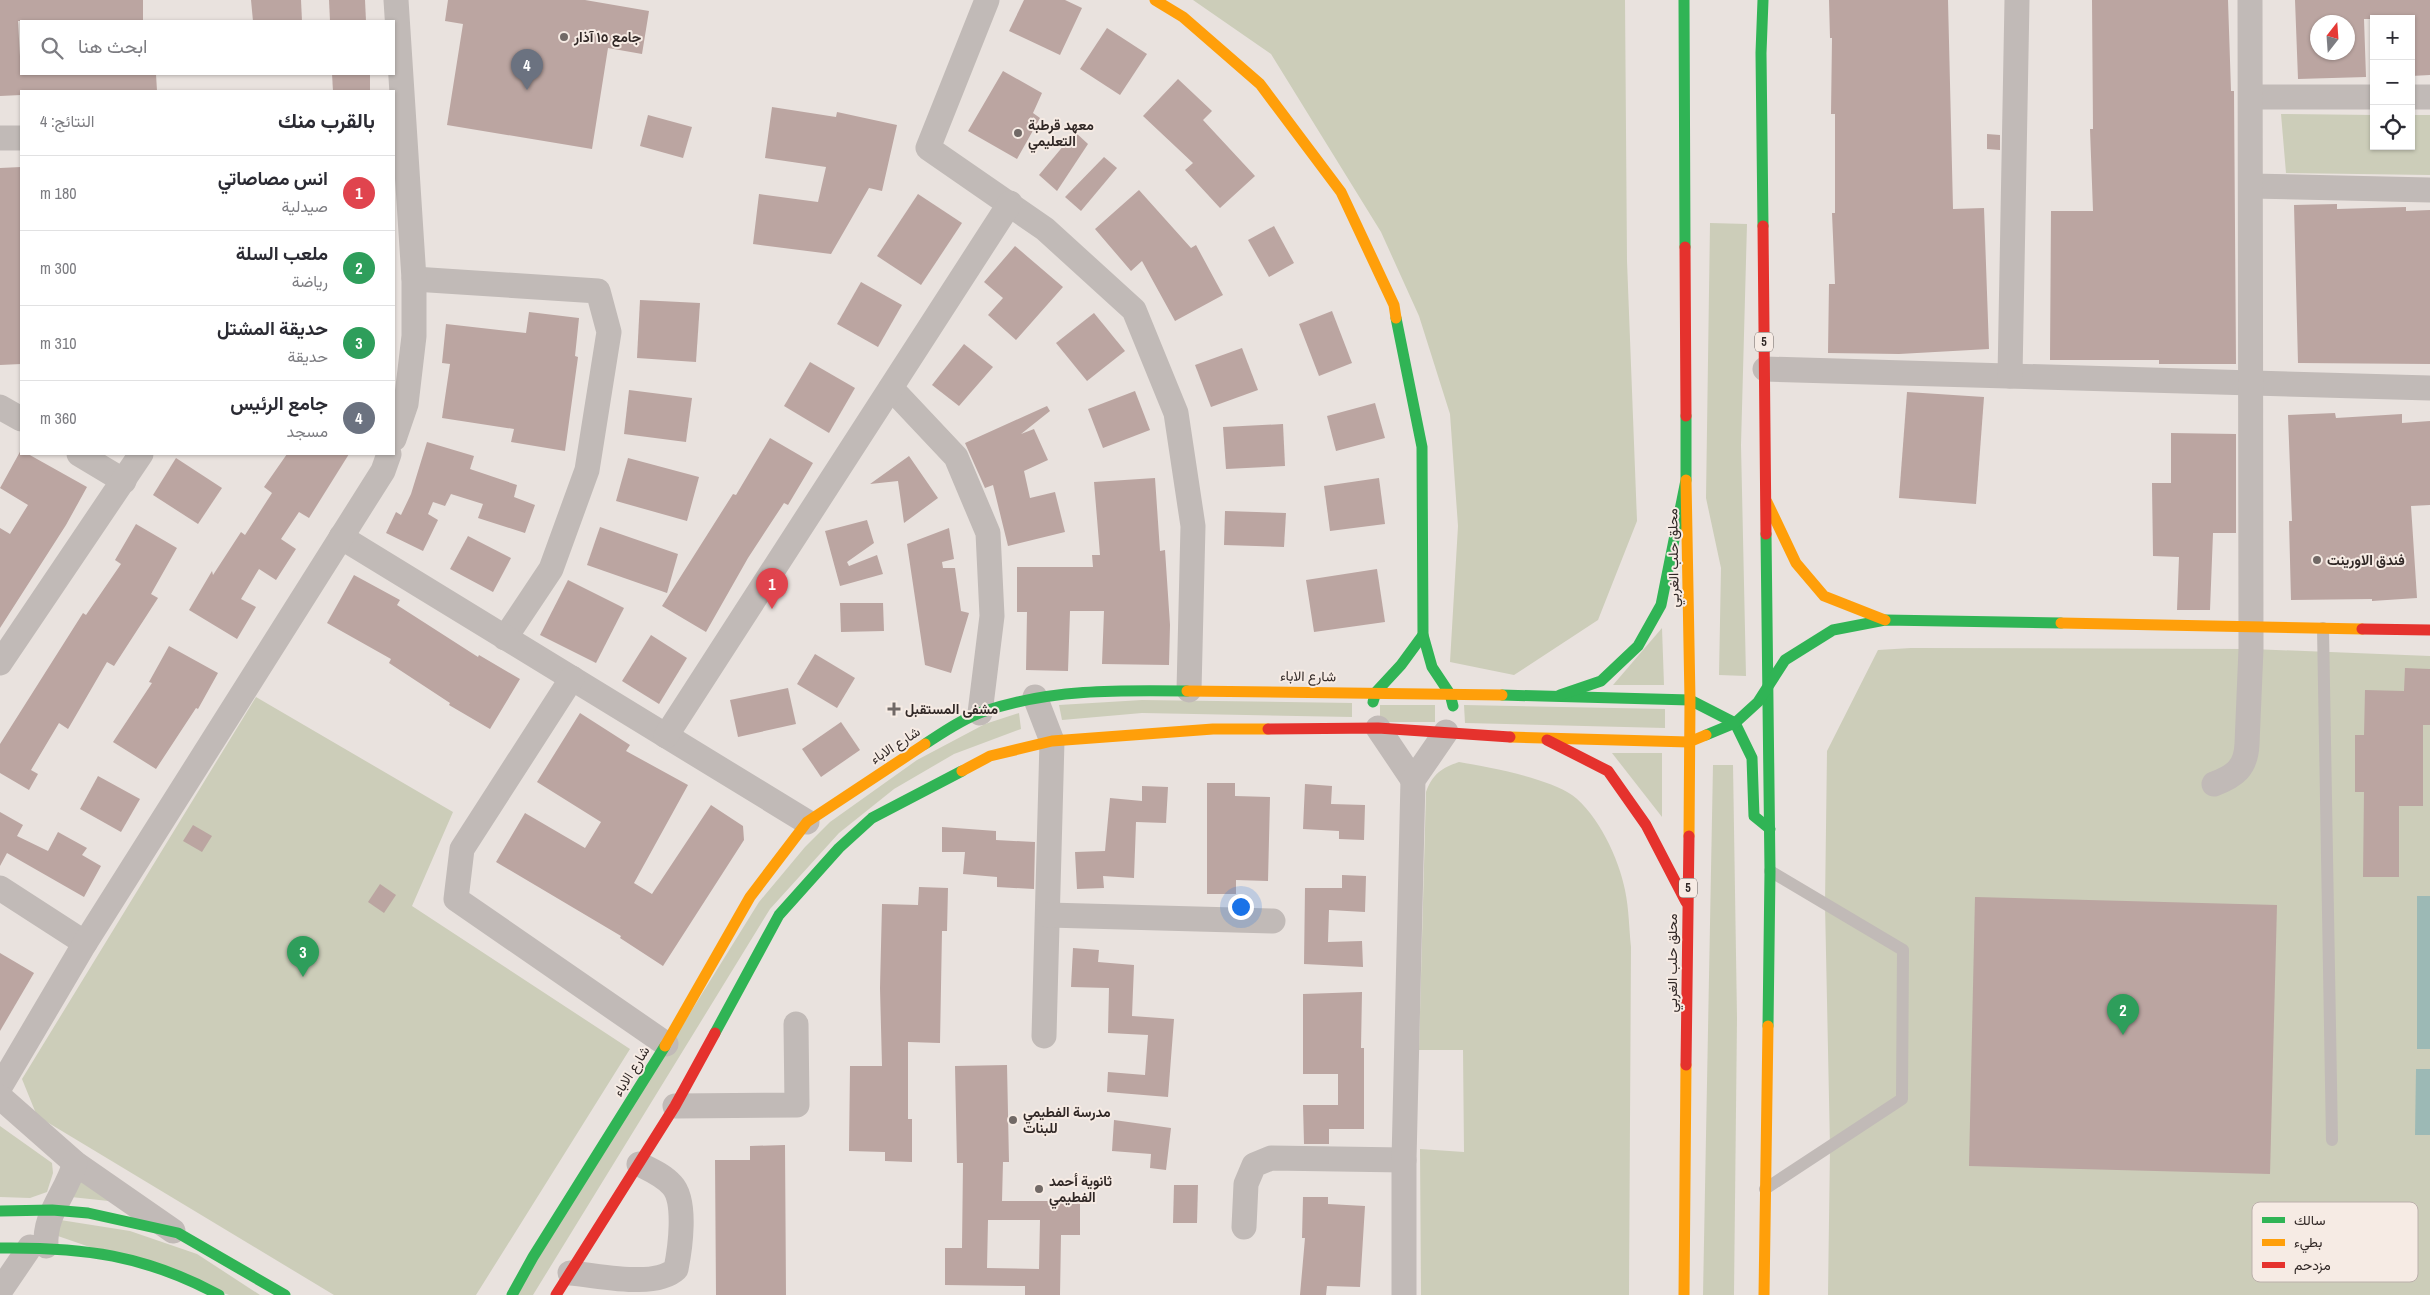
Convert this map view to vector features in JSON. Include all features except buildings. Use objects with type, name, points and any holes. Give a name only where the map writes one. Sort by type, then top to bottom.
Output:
[{"type":"main road","points":[[1155,0],[1183,17],[1260,84],[1341,192],[1394,305],[1422,447],[1423,635],[1432,667],[1450,694],[1454,714],[1446,732]]},
{"type":"main road","name":"5","points":[[1684,0],[1686,480]]},
{"type":"main road","name":"5","points":[[1683,81],[1694,0]]},
{"type":"main road","name":"5","points":[[1757,0],[1761,53]]},
{"type":"main road","name":"5","points":[[1763,0],[1761,53],[1770,829],[1764,1295]]},
{"type":"main road","points":[[1560,695],[1601,681],[1638,646],[1661,605],[1686,480]]},
{"type":"main road","name":"محلق حلب الغربي","points":[[1684,1295],[1690,700],[1686,480]]},
{"type":"main road","points":[[1766,502],[1796,564],[1824,596],[1885,620]]},
{"type":"main road","points":[[556,1295],[675,1106],[779,915],[839,848],[872,818],[990,756],[1052,742],[1213,729],[1375,719],[1446,732],[1547,740],[1689,742],[1735,722],[1758,702],[1785,660],[1833,630],[1885,620],[2430,630]]},
{"type":"main road","points":[[1375,719],[1376,692],[1401,665],[1423,635]]},
{"type":"main road","name":"شارع الاباء","points":[[512,1295],[538,1249],[666,1044],[750,898],[808,822],[870,779],[939,735],[980,713],[1035,696],[1111,690],[1560,695],[1690,700]]},
{"type":"main road","points":[[1690,700],[1735,722],[1752,758],[1754,816],[1770,829]]},
{"type":"main road","points":[[1547,740],[1608,771],[1646,825],[1688,904]]},
{"type":"main road","points":[[0,1211],[52,1210],[88,1213],[178,1234],[285,1295]]},
{"type":"main road","points":[[0,1248],[38,1247],[115,1254],[158,1265],[217,1295]]},
{"type":"street","points":[[395,436],[406,404],[414,336],[414,279],[396,0]]},
{"type":"street","points":[[986,0],[928,148],[1045,230],[1134,310],[1176,413],[1193,526],[1189,690]]},
{"type":"street","points":[[2010,376],[2017,0]]},
{"type":"street","points":[[2214,784],[2240,770],[2246,757],[2251,627],[2250,0]]},
{"type":"street","points":[[2251,97],[2370,97]]},
{"type":"street","points":[[2415,97],[2430,97]]},
{"type":"street","points":[[0,138],[20,138]]},
{"type":"street","points":[[2251,186],[2430,190]]},
{"type":"street","points":[[666,736],[1010,204]]},
{"type":"street","points":[[414,279],[598,292],[609,332],[588,470],[551,569],[505,638]]},
{"type":"street","points":[[1764,369],[2430,388]]},
{"type":"street","points":[[891,388],[956,457],[988,533],[992,616],[980,713]]},
{"type":"street","points":[[0,406],[20,418]]},
{"type":"street","points":[[81,455],[124,481]]},
{"type":"street","points":[[0,663],[140,455]]},
{"type":"street","points":[[0,1087],[85,943],[342,538],[383,471],[389,455]]},
{"type":"street","points":[[342,538],[808,822]]},
{"type":"street","points":[[572,678],[462,849],[456,899],[666,1044]]},
{"type":"street","points":[[1035,696],[1052,742],[1044,1036]]},
{"type":"street","points":[[1375,719],[1413,780]]},
{"type":"street","points":[[1404,1295],[1404,1160],[1413,780],[1446,732]]},
{"type":"street","points":[[0,888],[85,943]]},
{"type":"street","points":[[1048,915],[1273,921]]},
{"type":"street","points":[[675,1106],[797,1105],[796,1024]]},
{"type":"street","points":[[0,1097],[75,1163],[178,1234]]},
{"type":"street","points":[[1244,1227],[1246,1184],[1254,1165],[1270,1158],[1404,1160]]},
{"type":"street","points":[[0,1291],[38,1247],[52,1210],[66,1188],[75,1163]]},
{"type":"street","points":[[570,1273],[649,1279],[669,1276],[676,1270],[681,1220],[679,1198],[674,1186],[663,1176],[639,1164]]},
{"type":"lane","points":[[2323,628],[2332,1140]]},
{"type":"lane","points":[[1765,1188],[1902,1099],[1903,950],[1770,871]]},
{"type":"green space","points":[[1193,0],[1625,0],[1627,261],[1637,521],[1598,620],[1514,675],[1450,662],[1458,526],[1450,414],[1419,316],[1381,232],[1271,54]]},
{"type":"green space","points":[[2281,114],[2370,115],[2370,150],[2415,150],[2415,115],[2430,115],[2430,175],[2286,173]]},
{"type":"green space","points":[[1710,223],[1747,224],[1741,445],[1746,676],[1719,675],[1721,568],[1706,498]]},
{"type":"green space","points":[[1662,628],[1664,685],[1613,685]]},
{"type":"green space","points":[[1911,648],[2251,649],[2430,656],[2430,1295],[1828,1295],[1830,1147],[1825,904],[1827,751],[1878,650]]},
{"type":"green space","points":[[256,697],[453,812],[412,906],[630,1049],[476,1295],[334,1295],[37,1116],[22,1079]]},
{"type":"green space","points":[[1142,700],[1352,703],[1352,717],[1142,713],[1062,720],[1059,705]]},
{"type":"green space","points":[[1380,705],[1435,705],[1435,722],[1380,722]]},
{"type":"green space","points":[[1464,705],[1665,709],[1665,728],[1465,723]]},
{"type":"green space","points":[[1019,713],[1021,729],[954,754],[894,789],[839,833],[770,909],[533,1295],[515,1295],[759,902],[805,847],[830,822],[917,760],[985,724]]},
{"type":"green space","points":[[1612,753],[1662,753],[1662,817]]},
{"type":"green space","points":[[1459,762],[1534,778],[1572,795],[1599,825],[1618,865],[1625,890],[1631,947],[1629,1295],[1421,1295],[1420,1149],[1464,1152],[1463,1050],[1419,1050],[1426,792],[1438,772]]},
{"type":"green space","points":[[1713,765],[1733,765],[1737,1018],[1734,1295],[1703,1295]]},
{"type":"green space","points":[[0,1126],[52,1163],[53,1173],[47,1192],[30,1198],[0,1197]]},
{"type":"green space","points":[[80,1179],[118,1202],[71,1197]]},
{"type":"green space","points":[[54,1219],[130,1231],[197,1254],[260,1295],[229,1295],[55,1235]]},
{"type":"water","points":[[2417,896],[2430,896],[2430,1049],[2417,1049]]},
{"type":"water","points":[[2416,1069],[2430,1069],[2430,1135],[2415,1135]]},
{"type":"traffic: fast","points":[[1684,0],[1685,247]]},
{"type":"traffic: fast","points":[[1763,0],[1761,53],[1763,226]]},
{"type":"traffic: fast","points":[[1396,318],[1422,447],[1423,635],[1432,667],[1450,694],[1453,706]]},
{"type":"traffic: fast","points":[[1560,695],[1601,681],[1638,646],[1661,605],[1686,480],[1686,416]]},
{"type":"traffic: fast","points":[[1766,534],[1770,871],[1768,1026]]},
{"type":"traffic: fast","points":[[1706,735],[1735,723],[1758,702],[1785,660],[1833,630],[1885,620],[2061,623]]},
{"type":"traffic: fast","points":[[1373,702],[1376,692],[1401,665],[1423,635]]},
{"type":"traffic: fast","points":[[925,744],[967,718],[1007,704],[1083,692],[1187,691]]},
{"type":"traffic: fast","points":[[1502,695],[1690,700],[1735,723],[1752,758],[1754,816],[1770,829]]},
{"type":"traffic: fast","points":[[715,1033],[779,915],[839,848],[872,818],[962,771]]},
{"type":"traffic: fast","points":[[512,1295],[533,1257],[665,1046]]},
{"type":"traffic: fast","points":[[0,1211],[52,1210],[88,1213],[178,1233],[285,1295]]},
{"type":"traffic: fast","points":[[0,1248],[59,1249],[113,1256],[165,1271],[192,1281],[219,1295]]},
{"type":"traffic: slow","points":[[1155,0],[1183,17],[1260,84],[1341,192],[1394,305],[1396,318]]},
{"type":"traffic: slow","points":[[1686,480],[1690,700],[1689,836]]},
{"type":"traffic: slow","points":[[1767,502],[1796,563],[1824,596],[1885,620]]},
{"type":"traffic: slow","points":[[2061,623],[2362,629]]},
{"type":"traffic: slow","points":[[1187,691],[1502,695]]},
{"type":"traffic: slow","points":[[962,771],[990,756],[1052,741],[1213,729],[1268,729]]},
{"type":"traffic: slow","points":[[1510,737],[1689,742],[1706,735]]},
{"type":"traffic: slow","points":[[665,1046],[750,897],[807,822],[925,744]]},
{"type":"traffic: slow","points":[[1764,1295],[1768,1026]]},
{"type":"traffic: slow","points":[[1684,1295],[1686,1065]]},
{"type":"traffic: jam","points":[[1763,226],[1766,534]]},
{"type":"traffic: jam","points":[[1685,247],[1686,416]]},
{"type":"traffic: jam","points":[[2362,629],[2430,630]]},
{"type":"traffic: jam","points":[[1268,729],[1378,728],[1510,737]]},
{"type":"traffic: jam","points":[[1547,740],[1608,771],[1646,825],[1686,902]]},
{"type":"traffic: jam","points":[[1686,1065],[1689,836]]},
{"type":"traffic: jam","points":[[556,1295],[675,1106],[715,1033]]},
{"type":"place","name":"جامع ١٥ آذار","points":[[564,37]]},
{"type":"place","name":"جامع الرئيس","points":[[527,90]]},
{"type":"place","name":"معهد قرطبة التعليمي","points":[[1018,133]]},
{"type":"place","name":"فندق الاورينت","points":[[2317,560]]},
{"type":"place","name":"انس مصاصاتي","points":[[772,609]]},
{"type":"place","name":"مشفى المستقبل","points":[[894,709]]},
{"type":"place","name":"حديقة المشتل","points":[[303,977]]},
{"type":"place","name":"ملعب السلة","points":[[2123,1035]]},
{"type":"place","name":"مدرسة الفطيمي للبنات","points":[[1013,1120]]},
{"type":"place","name":"ثانوية أحمد الفطيمي","points":[[1039,1189]]}]
